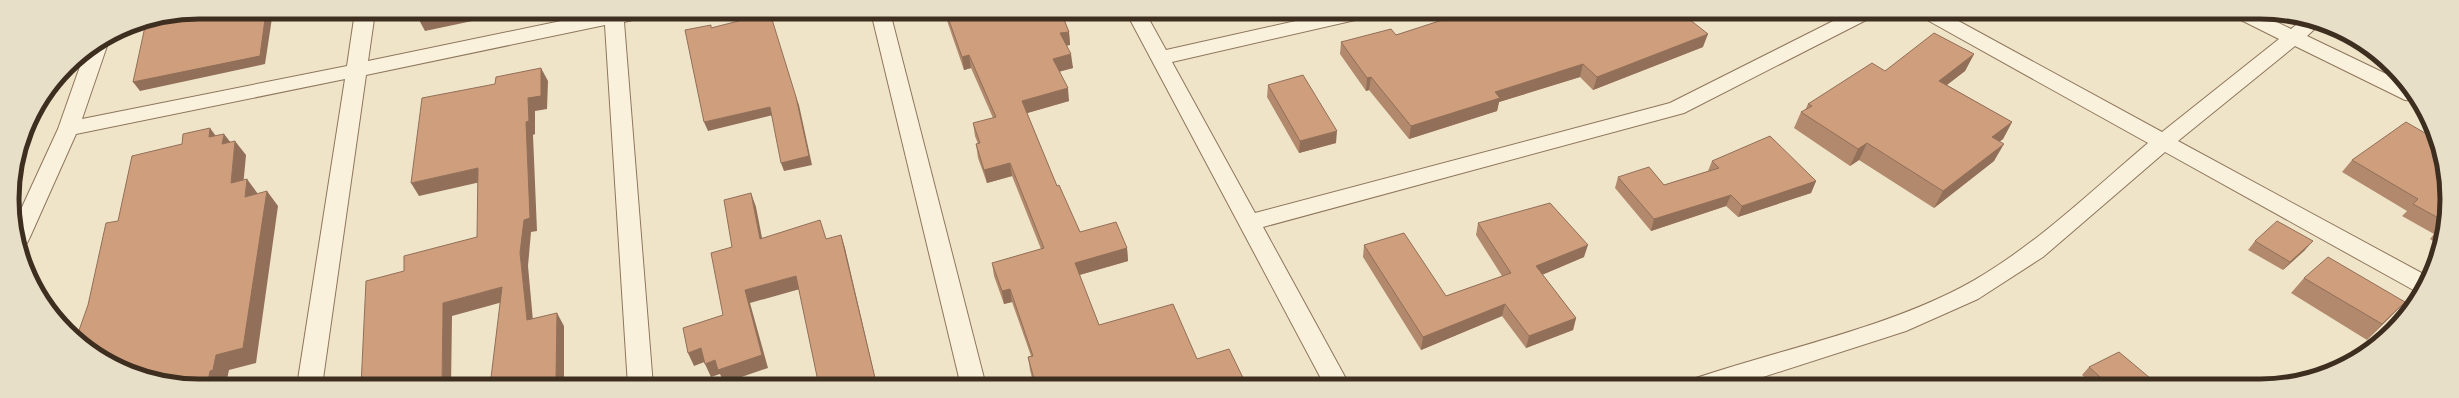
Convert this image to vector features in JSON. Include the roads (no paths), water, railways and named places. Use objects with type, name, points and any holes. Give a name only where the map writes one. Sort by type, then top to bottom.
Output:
[{"type":"street","points":[[310,379],[364,19]]},
{"type":"street","points":[[68,129],[355,71],[596,19]]},
{"type":"street","points":[[614,19],[640,379]]},
{"type":"street","points":[[882,19],[972,379]]},
{"type":"street","points":[[1138,19],[1251,222],[1334,379]]},
{"type":"street","points":[[1160,58],[1333,19]]},
{"type":"street","points":[[1251,222],[1677,108],[1853,19]]},
{"type":"street","points":[[1940,19],[2419,283]]},
{"type":"street","points":[[2254,19],[2405,92]]},
{"type":"street","points":[[1724,379],[1898,324],[1970,293],[2035,250],[2163,142],[2308,25]]},
{"type":"street","points":[[22,231],[68,129],[95,52]]}]
